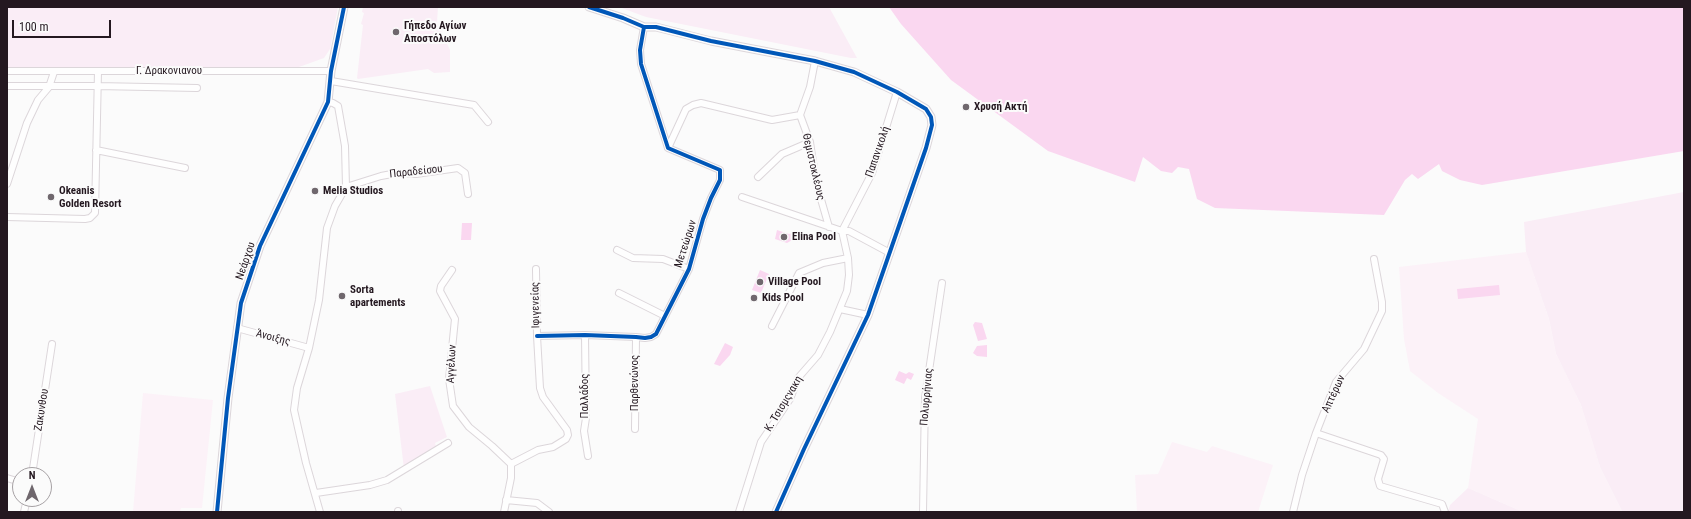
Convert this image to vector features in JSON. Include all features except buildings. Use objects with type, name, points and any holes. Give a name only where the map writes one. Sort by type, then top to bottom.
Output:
[{"type":"street","name":"Νεάρχου","points":[[217,508],[227,405],[241,303],[260,246],[328,102],[331,71],[344,7]]},
{"type":"street","points":[[589,7],[624,18],[644,27],[656,27],[711,41],[815,61],[854,72],[897,92],[926,109],[931,117],[932,125],[914,185],[868,315],[804,449],[776,512]]},
{"type":"street","points":[[644,27],[640,50],[641,64],[668,148]]},
{"type":"street","points":[[668,148],[686,109],[693,105],[701,104],[772,120],[800,115],[810,87],[815,61]]},
{"type":"street","name":"Γ. Δρακονιανου","points":[[7,71],[331,71]]},
{"type":"street","points":[[7,217],[85,219],[93,216],[96,210],[98,71]]},
{"type":"street","points":[[7,184],[10,168],[27,123],[38,100],[48,87],[54,72]]},
{"type":"street","points":[[331,81],[474,105],[488,122]]},
{"type":"street","points":[[7,86],[197,88]]},
{"type":"street","name":"Παπανικολή","points":[[842,231],[872,173],[897,92]]},
{"type":"street","points":[[320,512],[316,493],[306,463],[294,410],[297,388],[309,348],[319,300],[327,228],[335,206],[346,187],[345,146],[338,106],[328,102]]},
{"type":"street","name":"Θεμιστοκλέους","points":[[800,115],[810,142],[816,182],[829,227]]},
{"type":"street","points":[[758,177],[782,154],[810,142]]},
{"type":"street","name":"Μετεώρων","points":[[537,336],[585,335],[645,338],[652,337],[656,334],[689,268],[703,220],[711,198],[720,180],[721,173],[720,170],[668,148]]},
{"type":"street","points":[[96,150],[185,168]]},
{"type":"street","name":"Παραδείσου","points":[[346,187],[396,173],[416,174],[458,168],[465,173],[468,194]]},
{"type":"street","points":[[742,197],[829,227],[849,232],[862,237],[890,253]]},
{"type":"street","name":"Κ. Τσισμςνακη","points":[[739,512],[748,478],[761,442],[790,399],[798,378],[818,355],[847,291],[849,275],[848,258],[842,231]]},
{"type":"street","points":[[617,250],[633,258],[663,259],[689,268]]},
{"type":"street","points":[[772,326],[799,273],[823,263],[848,258]]},
{"type":"street","name":"Απτέρων","points":[[1293,512],[1302,475],[1316,433],[1336,382],[1364,348],[1382,311],[1382,302],[1374,260]]},
{"type":"street","name":"Ιφιγενείας","points":[[511,464],[538,450],[553,447],[568,437],[567,430],[543,397],[540,388],[537,336],[536,269]]},
{"type":"street","name":"Αγγέλων","points":[[452,270],[441,286],[440,291],[455,318],[449,379],[453,406],[469,428],[492,446],[511,464]]},
{"type":"street","name":"Πολυρρήνιας","points":[[923,512],[922,489],[925,398],[942,283]]},
{"type":"street","points":[[619,293],[665,316]]},
{"type":"street","points":[[840,309],[868,315]]},
{"type":"street","name":"Άνοιξης","points":[[237,328],[309,348]]},
{"type":"street","name":"Παλλάδος","points":[[585,335],[586,418],[584,431],[588,456]]},
{"type":"street","name":"Παρθενώνος","points":[[635,430],[636,337]]},
{"type":"street","name":"Ζακυνθου","points":[[33,467],[52,344]]},
{"type":"street","points":[[1316,433],[1381,456],[1384,459],[1378,478],[1380,486],[1442,504],[1445,512]]},
{"type":"street","points":[[316,493],[370,485],[387,480],[448,443]]},
{"type":"street","points":[[504,512],[511,478],[511,464]]},
{"type":"street","points":[[506,500],[537,503],[549,512]]},
{"type":"street","points":[[217,508],[224,512]]},
{"type":"shaded area","points":[[7,7],[338,7],[330,49],[324,58],[299,67],[7,68]]},
{"type":"shaded area","points":[[363,7],[438,7],[437,22],[450,50],[450,72],[434,73],[428,69],[358,79],[363,25],[361,24],[364,13],[362,12]]},
{"type":"shaded area","points":[[619,7],[829,7],[857,58],[646,17]]},
{"type":"shaded area","points":[[889,7],[1684,7],[1684,151],[1482,185],[1460,180],[1442,171],[1439,164],[1418,179],[1412,174],[1405,180],[1384,215],[1215,208],[1197,199],[1189,169],[1178,167],[1172,173],[1161,171],[1143,157],[1135,182],[1048,151],[951,80],[901,24]]},
{"type":"shaded area","points":[[1684,192],[1684,512],[1620,512],[1622,511],[1600,467],[1581,405],[1556,354],[1549,319],[1526,252],[1524,222]]},
{"type":"shaded area","points":[[462,223],[472,223],[471,240],[461,240]]},
{"type":"shaded area","name":"Elina Pool","points":[[777,230],[789,234],[792,233],[794,239],[787,243],[775,239]]},
{"type":"shaded area","points":[[1526,252],[1549,319],[1556,354],[1581,405],[1600,467],[1622,511],[1620,512],[1523,512],[1468,488],[1478,419],[1438,393],[1410,371],[1404,339],[1399,267]]},
{"type":"shaded area","name":"Village Pool","points":[[760,270],[769,274],[761,293],[752,290]]},
{"type":"shaded area","points":[[1499,285],[1500,295],[1458,299],[1457,289]]},
{"type":"shaded area","points":[[975,322],[982,323],[987,339],[978,341],[973,325]]},
{"type":"shaded area","points":[[725,343],[733,347],[730,355],[720,366],[714,364]]},
{"type":"shaded area","points":[[987,345],[987,357],[977,356],[973,353],[977,346]]},
{"type":"shaded area","points":[[899,371],[906,374],[909,372],[914,374],[911,380],[907,378],[904,384],[895,380]]},
{"type":"shaded area","points":[[430,386],[447,437],[435,443],[437,450],[404,469],[395,394]]},
{"type":"shaded area","points":[[143,393],[213,400],[202,508],[181,508],[180,512],[133,512]]},
{"type":"shaded area","points":[[1172,442],[1207,452],[1212,446],[1273,465],[1258,512],[1137,512],[1135,475],[1158,474]]},
{"type":"shaded area","points":[[1468,488],[1523,512],[1448,512],[1450,505]]},
{"type":"cycle path","points":[[217,512],[228,398],[241,303],[260,246],[328,102],[331,71],[344,7]]},
{"type":"cycle path","points":[[589,7],[623,18],[644,27],[656,27],[711,41],[815,61],[854,72],[897,92],[926,109],[931,117],[932,125],[926,148],[868,315],[804,449],[776,512]]},
{"type":"cycle path","points":[[537,336],[585,335],[645,338],[656,334],[689,269],[703,219],[720,180],[720,170],[668,148],[641,64],[640,50],[644,27]]},
{"type":"place","name":"Γήπεδο Αγίων Αποστόλων","points":[[396,32]]},
{"type":"place","name":"Χρυσή Ακτή","points":[[966,107]]},
{"type":"place","name":"Melia Studios","points":[[315,191]]},
{"type":"place","name":"Okeanis Golden Resort","points":[[51,197]]},
{"type":"place","name":"Elina Pool","points":[[784,237]]},
{"type":"place","name":"Village Pool","points":[[760,282]]},
{"type":"place","name":"Sorta apartements","points":[[342,296]]},
{"type":"place","name":"Kids Pool","points":[[754,298]]}]
